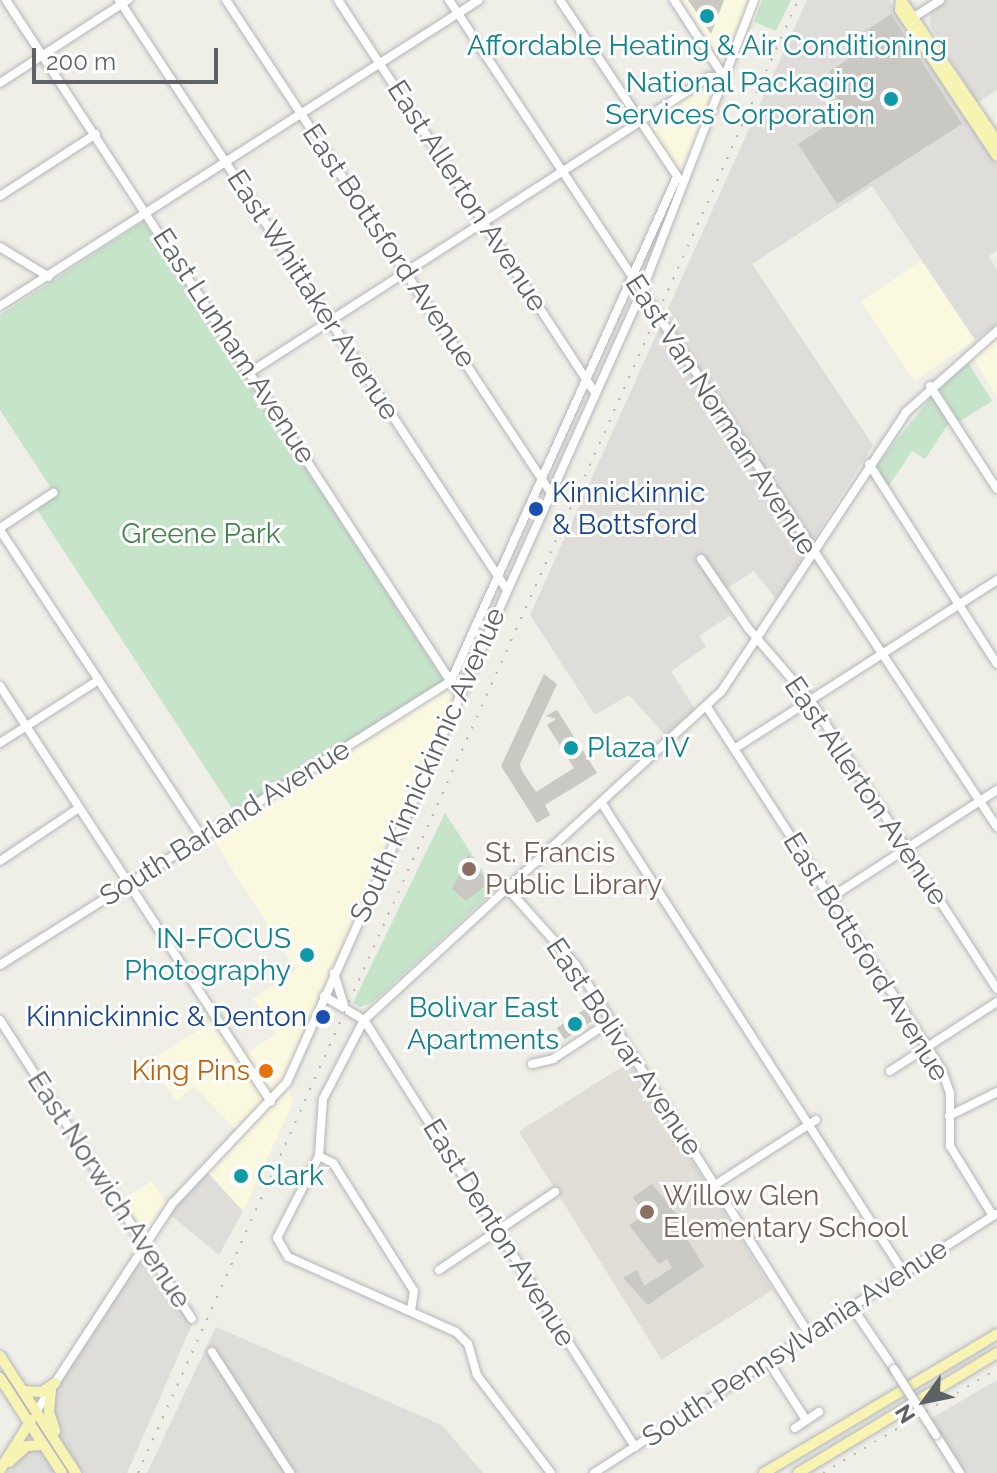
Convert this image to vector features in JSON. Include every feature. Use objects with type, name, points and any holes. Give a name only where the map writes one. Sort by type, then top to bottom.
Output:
[{"type":"main road","points":[[905,3],[997,156]]},
{"type":"main road","points":[[912,19],[997,141]]},
{"type":"main road","points":[[764,1473],[997,1334]]},
{"type":"main road","points":[[798,1473],[997,1353]]},
{"type":"main road","points":[[0,1356],[76,1473]]},
{"type":"main road","points":[[2,1381],[62,1473]]},
{"type":"main road","points":[[2,1381],[18,1440]]},
{"type":"main road","points":[[23,1391],[42,1392],[53,1386]]},
{"type":"main road","points":[[53,1386],[49,1412],[62,1452]]},
{"type":"main road","name":"South Kinnickinnic Avenue","points":[[0,1470],[36,1412]]},
{"type":"main road","points":[[0,1470],[27,1446],[43,1445]]},
{"type":"street","name":"East Lunham Avenue","points":[[6,0],[252,371],[459,694]]},
{"type":"street","name":"East Bottsford Avenue","points":[[226,0],[551,493]]},
{"type":"street","name":"East Allerton Avenue","points":[[338,0],[595,392]]},
{"type":"street","name":"East Van Norman Avenue","points":[[449,0],[811,553],[884,652],[997,827]]},
{"type":"street","points":[[0,306],[479,0]]},
{"type":"street","points":[[560,0],[684,185]]},
{"type":"street","points":[[674,0],[724,77]]},
{"type":"street","name":"South Kinnickinnic Avenue","points":[[36,1412],[144,1245],[191,1182],[287,1082],[641,293],[754,0]]},
{"type":"street","points":[[912,19],[940,0]]},
{"type":"street","points":[[0,83],[123,1]]},
{"type":"street","name":"East Whittaker Avenue","points":[[123,1],[226,164],[507,590]]},
{"type":"street","points":[[252,371],[709,77],[724,77]]},
{"type":"street","points":[[0,196],[96,134]]},
{"type":"street","name":"South Kinnickinnic Avenue","points":[[451,681],[629,275],[677,177]]},
{"type":"street","points":[[0,247],[49,277]]},
{"type":"street","points":[[551,1473],[477,1375],[462,1337],[411,1310],[288,1257],[277,1238],[319,1156],[323,1099],[364,1020],[707,707],[758,640],[869,464],[930,386],[997,331]]},
{"type":"street","points":[[930,386],[997,489]]},
{"type":"street","points":[[869,464],[997,664]]},
{"type":"street","points":[[53,493],[0,529],[200,835]]},
{"type":"street","name":"East Allerton Avenue","points":[[701,559],[758,640],[810,700],[997,989]]},
{"type":"street","points":[[734,749],[997,580]]},
{"type":"street","points":[[0,743],[97,681]]},
{"type":"street","name":"South Barland Avenue","points":[[0,965],[200,835],[215,829],[451,681]]},
{"type":"street","points":[[0,686],[271,1102]]},
{"type":"street","name":"East Bottsford Avenue","points":[[707,707],[948,1083],[953,1153],[995,1215]]},
{"type":"street","points":[[830,898],[997,790]]},
{"type":"street","points":[[601,802],[812,1122],[904,1273]]},
{"type":"street","points":[[0,861],[79,808]]},
{"type":"street","points":[[215,829],[217,839]]},
{"type":"street","name":"East Bolivar Avenue","points":[[507,888],[562,947],[809,1334]]},
{"type":"street","points":[[334,973],[344,1005]]},
{"type":"street","points":[[324,996],[344,1005],[364,1020]]},
{"type":"street","points":[[890,1071],[997,1002]]},
{"type":"street","name":"East Norwich Avenue","points":[[0,1020],[192,1319]]},
{"type":"street","name":"East Denton Avenue","points":[[364,1020],[635,1447]]},
{"type":"street","points":[[532,1064],[553,1059],[611,1021]]},
{"type":"street","points":[[949,1116],[997,1092]]},
{"type":"street","points":[[715,1185],[812,1122]]},
{"type":"street","points":[[319,1156],[333,1163],[414,1291],[411,1310]]},
{"type":"street","points":[[439,1270],[555,1192]]},
{"type":"street","name":"South Pennsylvania Avenue","points":[[594,1473],[995,1215]]},
{"type":"street","points":[[852,1307],[960,1473]]},
{"type":"street","points":[[212,1352],[290,1473]]},
{"type":"street","points":[[768,1361],[806,1420]]},
{"type":"street","points":[[795,1428],[819,1412]]},
{"type":"shaded area","points":[[674,0],[791,0],[776,31],[749,20],[684,185],[640,122],[709,77],[723,77]]},
{"type":"shaded area","points":[[807,0],[889,0],[997,164],[997,251],[989,256],[997,270],[997,324],[975,340],[872,186],[752,264],[873,445],[776,599],[754,571],[718,594],[731,615],[699,636],[706,647],[671,671],[695,709],[665,735],[629,695],[595,715],[530,615]]},
{"type":"shaded area","points":[[946,0],[997,0],[997,90],[977,103],[930,25],[931,12]]},
{"type":"shaded area","points":[[922,260],[976,340],[914,381],[861,301]]},
{"type":"shaded area","points":[[997,338],[997,397],[973,358]]},
{"type":"shaded area","points":[[451,681],[459,694],[287,1082],[293,1103],[243,1211],[204,1169],[239,1133],[194,1086],[177,1101],[147,1062],[217,1019],[244,1055],[276,1034],[253,999],[296,970],[208,831]]},
{"type":"shaded area","name":"Willow Glen Elementary School","points":[[630,1062],[773,1290],[661,1360],[519,1131]]},
{"type":"shaded area","points":[[204,1169],[243,1211],[219,1255],[167,1212]]},
{"type":"shaded area","points":[[152,1181],[169,1208],[144,1245],[117,1203]]},
{"type":"shaded area","points":[[144,1245],[193,1322],[127,1473],[76,1473],[62,1452],[48,1400]]},
{"type":"shaded area","points":[[216,1327],[442,1425],[483,1473],[147,1473]]},
{"type":"shaded area","points":[[997,1380],[997,1473],[965,1473],[930,1419]]},
{"type":"shaded area","points":[[27,1449],[42,1451],[57,1473],[8,1473]]},
{"type":"green space","points":[[762,0],[791,0],[776,31],[754,22]]},
{"type":"green space","name":"Greene Park","points":[[144,221],[444,680],[236,815],[34,505],[53,491],[0,410],[0,315]]},
{"type":"green space","points":[[968,362],[992,401],[959,422],[939,389]]},
{"type":"green space","points":[[932,396],[949,423],[925,459],[912,451],[888,487],[876,466]]},
{"type":"green space","points":[[445,813],[495,890],[372,1003],[360,1007],[353,1003]]},
{"type":"building","name":"Affordable Heating & Air Conditioning","points":[[688,0],[724,0],[711,34]]},
{"type":"building","name":"National Packaging Services Corporation","points":[[891,14],[962,124],[837,204],[798,144],[846,113],[828,86],[830,71],[855,55],[862,42],[858,36]]},
{"type":"building","name":"Plaza IV","points":[[544,674],[557,684],[520,764],[522,771],[536,792],[574,768],[547,725],[556,719],[546,716],[557,710],[597,773],[545,805],[550,815],[537,823],[501,766]]},
{"type":"building","name":"St. Francis Public Library","points":[[468,854],[488,884],[466,901],[452,889]]},
{"type":"building","name":"Bolivar East Apartments","points":[[585,1009],[593,1021],[565,1040],[557,1028]]},
{"type":"building","name":"Willow Glen Elementary School","points":[[652,1184],[688,1228],[685,1236],[704,1266],[648,1305],[623,1278],[637,1270],[644,1286],[672,1268],[667,1259],[659,1264],[629,1225],[645,1215],[633,1197]]},
{"type":"railway","points":[[138,1473],[798,0]]},
{"type":"railway","points":[[823,1473],[997,1369]]},
{"type":"place","name":"Affordable Heating & Air Conditioning","points":[[707,16]]},
{"type":"place","name":"National Packaging Services Corporation","points":[[891,99]]},
{"type":"place","name":"Kinnickinnic & Bottsford","points":[[536,509]]},
{"type":"place","name":"Plaza IV","points":[[571,748]]},
{"type":"place","name":"St. Francis Public Library","points":[[469,869]]},
{"type":"place","name":"IN-FOCUS Photography","points":[[307,955]]},
{"type":"place","name":"Kinnickinnic & Denton","points":[[323,1017]]},
{"type":"place","name":"Bolivar East Apartments","points":[[575,1024]]},
{"type":"place","name":"King Pins","points":[[266,1071]]},
{"type":"place","name":"Clark","points":[[241,1176]]},
{"type":"place","name":"Willow Glen Elementary School","points":[[647,1212]]}]
